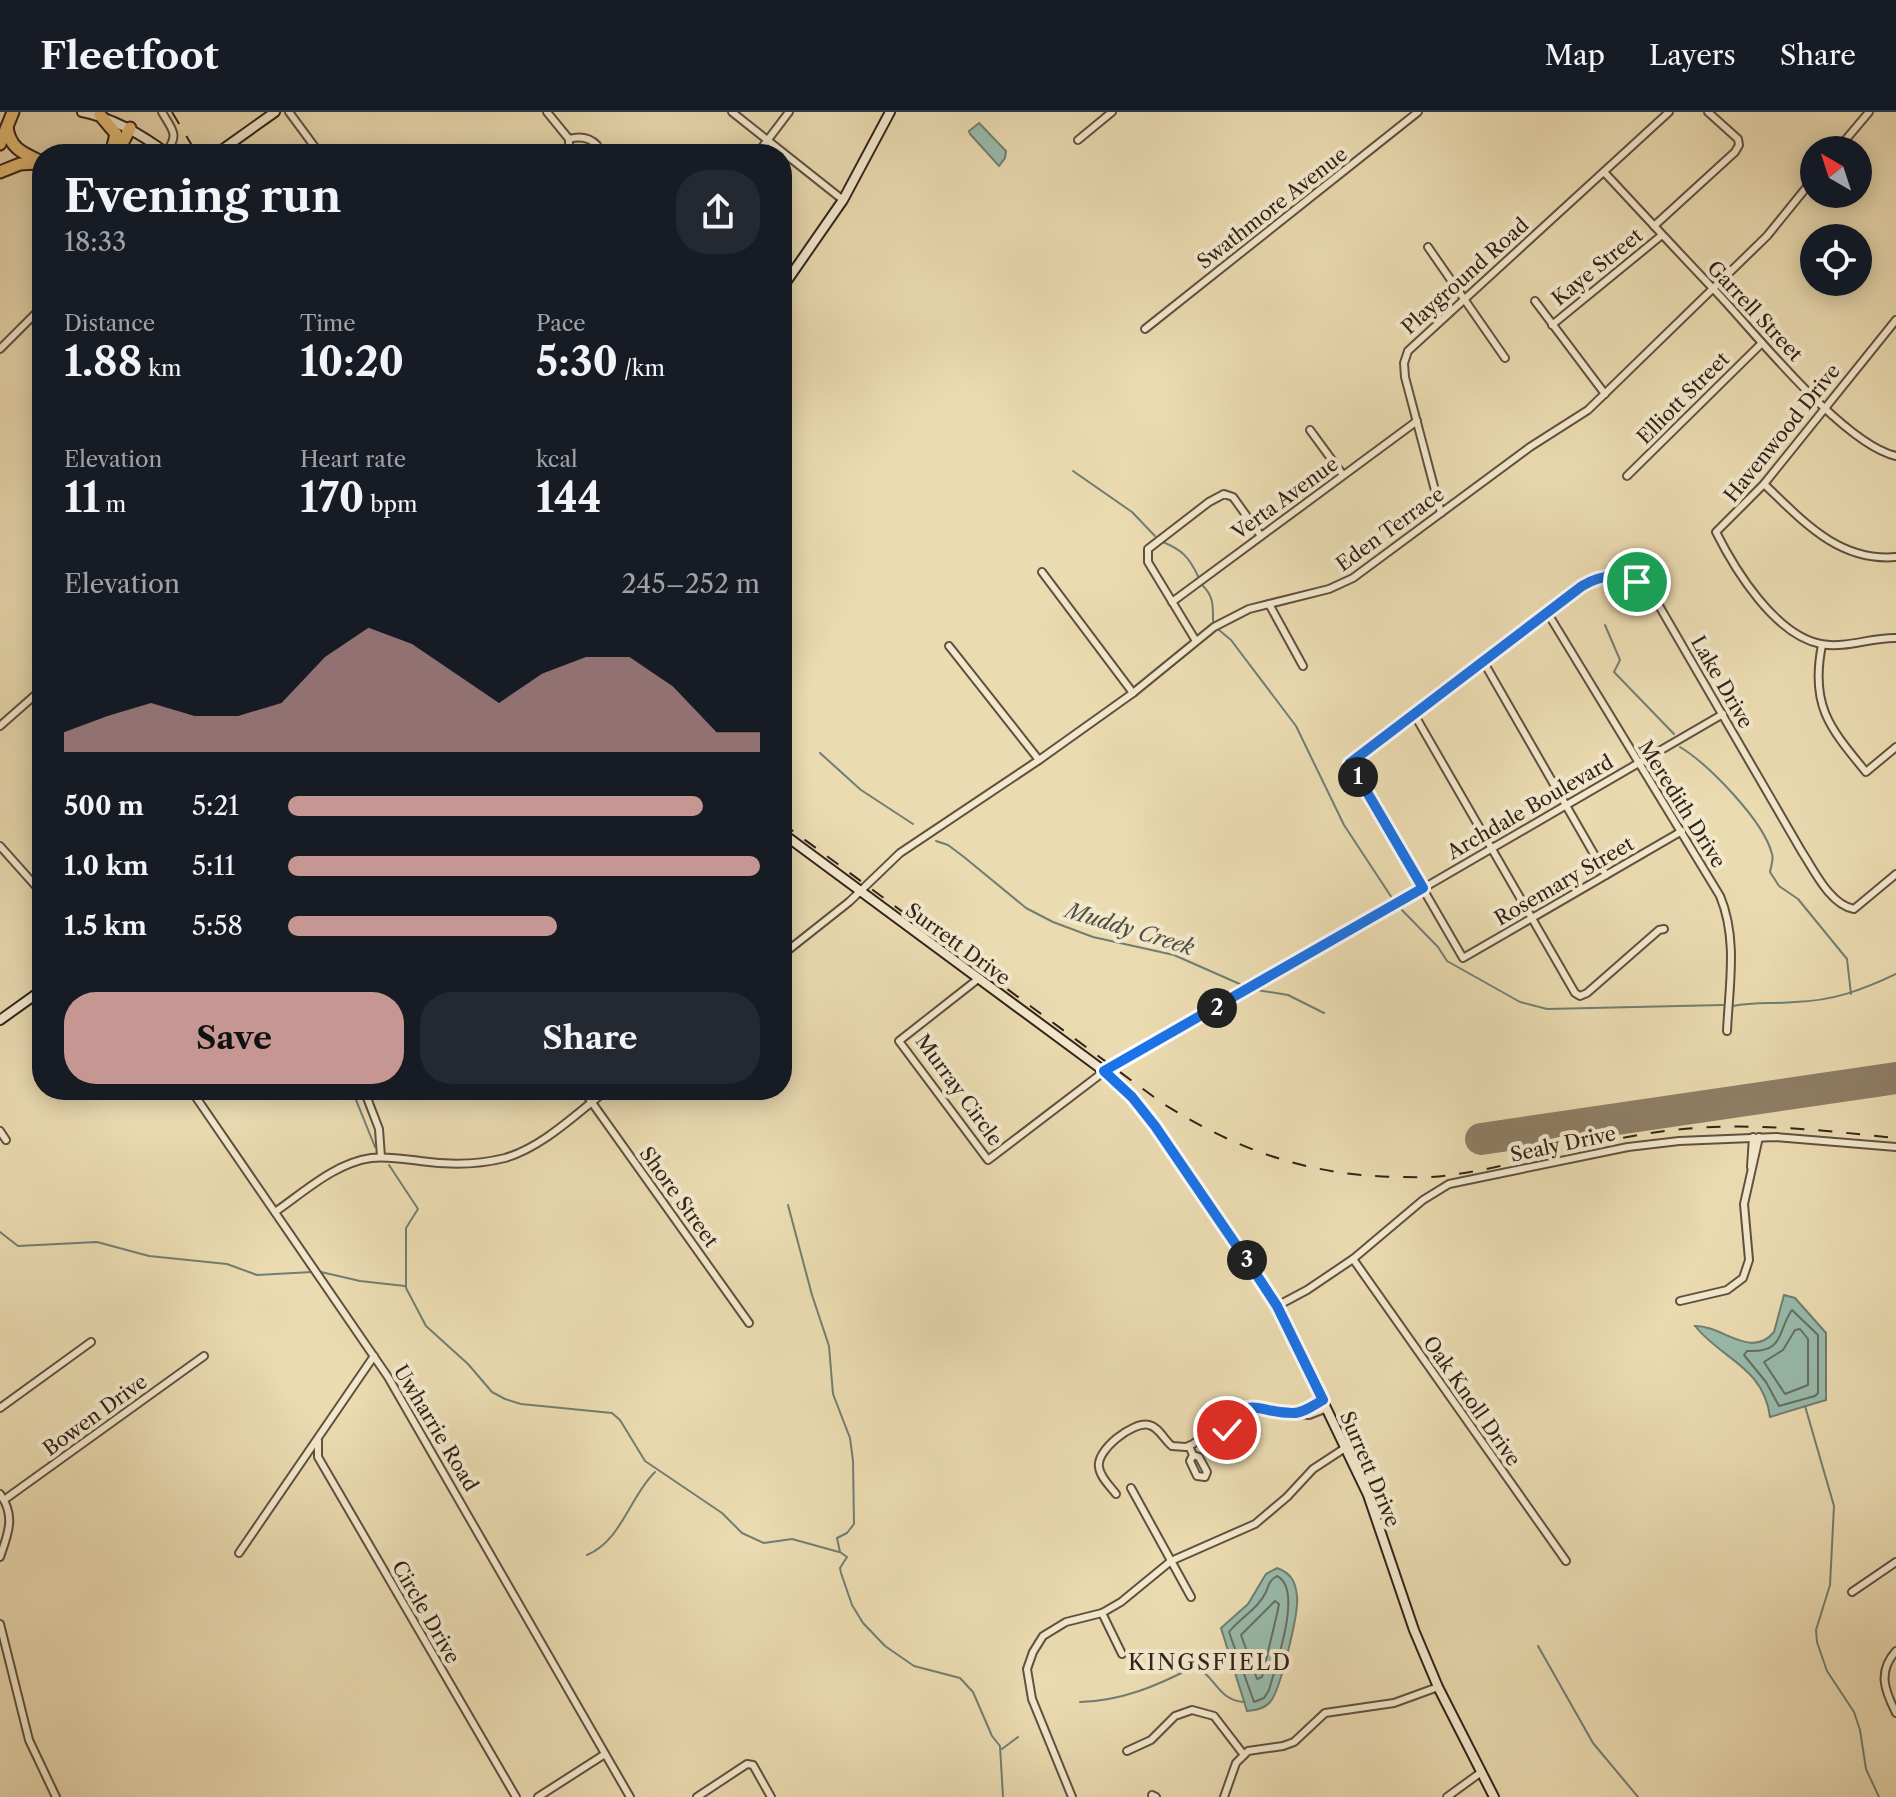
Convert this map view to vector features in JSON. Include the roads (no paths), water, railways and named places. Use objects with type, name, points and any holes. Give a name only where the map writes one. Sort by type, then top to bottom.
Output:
[{"type":"highway","points":[[0,144],[13,112]]},
{"type":"highway","points":[[100,115],[116,134],[114,144]]},
{"type":"highway","points":[[7,127],[12,145],[32,157]]},
{"type":"highway","points":[[122,144],[130,128]]},
{"type":"highway","points":[[0,172],[32,162]]},
{"type":"street","points":[[82,112],[100,115],[130,128],[154,144]]},
{"type":"street","points":[[162,112],[174,136],[172,144]]},
{"type":"street","points":[[230,144],[275,112]]},
{"type":"street","points":[[289,112],[313,144]]},
{"type":"street","points":[[547,112],[569,139],[569,144]]},
{"type":"street","points":[[732,112],[772,144]]},
{"type":"street","points":[[764,144],[789,112]]},
{"type":"street","points":[[792,274],[843,200],[890,112]]},
{"type":"street","points":[[1078,140],[1112,112]]},
{"type":"street","name":"Swathmore Avenue","points":[[1145,329],[1418,112]]},
{"type":"street","name":"Playground Road","points":[[1441,513],[1405,377],[1405,356],[1412,345],[1669,112]]},
{"type":"street","name":"Kaye Street","points":[[1654,226],[1739,145],[1738,139],[1708,112]]},
{"type":"street","points":[[1849,136],[1869,112]]},
{"type":"street","points":[[569,139],[591,139],[596,144]]},
{"type":"street","points":[[792,160],[843,200]]},
{"type":"street","name":"Garrell Street","points":[[1604,172],[1762,343],[1825,406],[1864,443],[1879,452],[1896,456]]},
{"type":"street","name":"Eden Terrace","points":[[792,947],[914,843],[1133,693],[1196,641],[1231,617],[1340,585],[1365,570],[1530,447],[1577,418],[1767,236],[1800,195]]},
{"type":"street","name":"Kaye Street","points":[[1552,325],[1662,235]]},
{"type":"street","points":[[1428,247],[1505,358]]},
{"type":"street","points":[[1535,301],[1605,394]]},
{"type":"street","points":[[0,349],[32,317]]},
{"type":"street","name":"Havenwood Drive","points":[[1822,645],[1774,617],[1726,552],[1716,532],[1764,484],[1896,320]]},
{"type":"street","name":"Elliott Street","points":[[1627,476],[1762,343]]},
{"type":"street","name":"Verta Avenue","points":[[1172,602],[1417,421]]},
{"type":"street","points":[[1310,430],[1343,475]]},
{"type":"street","points":[[1764,484],[1826,540],[1859,554],[1896,557]]},
{"type":"street","points":[[1196,641],[1147,558],[1148,549],[1224,494],[1233,497],[1261,536]]},
{"type":"street","points":[[1042,572],[1133,693]]},
{"type":"street","name":"Lake Drive","points":[[1463,958],[1350,763],[1547,612],[1598,578],[1620,576],[1637,582],[1648,591],[1802,852],[1844,907],[1854,909],[1896,874]]},
{"type":"street","points":[[1269,604],[1303,666]]},
{"type":"street","name":"Meredith Drive","points":[[1547,612],[1720,896],[1728,916],[1731,938],[1727,1031]]},
{"type":"street","points":[[1896,638],[1822,645],[1819,678],[1821,704],[1826,717],[1866,772],[1896,747]]},
{"type":"street","points":[[949,646],[1039,760]]},
{"type":"street","points":[[1483,661],[1606,875]]},
{"type":"street","points":[[0,726],[32,698]]},
{"type":"street","points":[[1414,714],[1575,993],[1580,996],[1611,974],[1659,930],[1664,929]]},
{"type":"street","name":"Archdale Boulevard","points":[[1104,1071],[1723,714]]},
{"type":"street","name":"Rosemary Street","points":[[1463,958],[1682,831]]},
{"type":"street","name":"Surrett Drive","points":[[792,841],[1104,1071],[1132,1097],[1155,1126],[1277,1306],[1368,1495],[1414,1630],[1438,1687],[1494,1797]]},
{"type":"street","points":[[0,846],[32,882]]},
{"type":"street","name":"Murray Circle","points":[[978,979],[899,1041],[988,1160],[1104,1071]]},
{"type":"street","points":[[0,1020],[32,997]]},
{"type":"street","name":"Uwharrie Road","points":[[198,1100],[374,1356],[630,1797]]},
{"type":"street","points":[[368,1100],[379,1129],[381,1157]]},
{"type":"street","name":"Shore Street","points":[[589,1100],[749,1323]]},
{"type":"street","points":[[275,1212],[338,1169],[362,1160],[381,1157],[459,1164],[506,1157],[536,1143],[595,1100]]},
{"type":"street","points":[[0,1131],[6,1140]]},
{"type":"street","points":[[1680,1301],[1727,1290],[1743,1278],[1749,1260],[1744,1204],[1756,1137]]},
{"type":"street","name":"Sealy Drive","points":[[1277,1306],[1353,1259],[1423,1200],[1449,1184],[1628,1147],[1679,1141],[1756,1137],[1896,1147]]},
{"type":"street","name":"Oak Knoll Drive","points":[[1353,1259],[1566,1561]]},
{"type":"street","points":[[0,1408],[91,1342]]},
{"type":"street","name":"Bowen Drive","points":[[2,1497],[204,1356]]},
{"type":"street","points":[[239,1553],[374,1356]]},
{"type":"street","points":[[1116,1494],[1099,1471],[1099,1457],[1106,1447],[1138,1425],[1150,1425],[1172,1446],[1189,1446],[1246,1407],[1297,1414],[1325,1404]]},
{"type":"street","points":[[1221,1423],[1241,1439]]},
{"type":"street","name":"Circle Drive","points":[[318,1441],[316,1449],[323,1467],[516,1797]]},
{"type":"street","points":[[1189,1446],[1193,1455]]},
{"type":"street","points":[[1072,1797],[1032,1699],[1027,1669],[1043,1636],[1066,1622],[1102,1613],[1121,1602],[1171,1561],[1255,1524],[1287,1497],[1313,1469],[1345,1448]]},
{"type":"street","points":[[1131,1488],[1191,1597]]},
{"type":"street","points":[[0,1557],[11,1523],[2,1497]]},
{"type":"street","points":[[1852,1592],[1896,1562]]},
{"type":"street","points":[[1102,1613],[1122,1654]]},
{"type":"street","points":[[0,1624],[29,1740],[56,1797]]},
{"type":"street","points":[[1896,1651],[1888,1662],[1884,1685],[1896,1713]]},
{"type":"street","points":[[1224,1797],[1236,1763],[1248,1751],[1294,1742],[1325,1713],[1394,1703],[1438,1687]]},
{"type":"street","points":[[1127,1751],[1151,1740],[1175,1716],[1192,1710],[1214,1716],[1244,1755]]},
{"type":"street","points":[[540,1797],[605,1754]]},
{"type":"street","points":[[697,1797],[740,1767],[753,1765],[771,1797]]},
{"type":"street","points":[[1447,1797],[1480,1773]]},
{"type":"water","points":[[979,123],[1006,151],[999,166],[970,134],[969,131]]},
{"type":"water","points":[[1784,1295],[1795,1298],[1826,1333],[1826,1400],[1770,1417],[1766,1400],[1750,1375],[1695,1326],[1716,1330],[1746,1342],[1765,1340],[1774,1332]]},
{"type":"water","points":[[1277,1568],[1289,1575],[1295,1587],[1297,1605],[1292,1634],[1270,1702],[1257,1710],[1247,1711],[1221,1628],[1248,1604],[1266,1574]]},
{"type":"waterway","points":[[1073,471],[1132,512],[1155,536]]},
{"type":"waterway","points":[[1163,542],[1184,555],[1198,576]]},
{"type":"waterway","points":[[1202,585],[1211,598],[1213,621]]},
{"type":"waterway","points":[[1605,625],[1620,660],[1614,672],[1674,734]]},
{"type":"waterway","points":[[1219,630],[1231,640],[1296,726],[1344,825],[1392,898]]},
{"type":"waterway","points":[[1680,747],[1719,780],[1747,810],[1767,841],[1773,856],[1770,872],[1779,886],[1798,899],[1847,959],[1851,994]]},
{"type":"waterway","name":"Muddy Creek","points":[[820,753],[861,790],[913,824]]},
{"type":"waterway","name":"Muddy Creek","points":[[936,841],[948,845],[1026,908],[1053,922],[1093,937],[1174,955],[1242,985]]},
{"type":"waterway","name":"Muddy Creek","points":[[1399,907],[1438,947],[1447,961],[1520,1002],[1547,1009],[1723,1005]]},
{"type":"waterway","name":"Muddy Creek","points":[[1733,1006],[1835,997],[1896,974]]},
{"type":"waterway","name":"Muddy Creek","points":[[1257,990],[1288,995],[1324,1013]]},
{"type":"waterway","points":[[356,1100],[375,1147]]},
{"type":"waterway","points":[[389,1165],[418,1209],[406,1228],[406,1288],[426,1326],[468,1364],[492,1392],[521,1404],[612,1413],[620,1420],[645,1461],[722,1513],[742,1533],[764,1543],[792,1539],[839,1552]]},
{"type":"waterway","points":[[788,1205],[829,1346],[833,1394],[850,1438],[854,1524],[847,1533],[837,1538],[840,1552],[847,1557],[840,1568],[852,1605],[863,1623],[885,1646],[914,1666],[960,1678],[973,1692],[992,1736],[1000,1746],[1003,1797]]},
{"type":"waterway","points":[[0,1232],[18,1246],[97,1242],[149,1256],[227,1264],[257,1275],[312,1272]]},
{"type":"waterway","points":[[321,1272],[360,1281],[405,1286]]},
{"type":"waterway","points":[[1805,1406],[1834,1506],[1830,1585],[1816,1630],[1817,1642],[1827,1671],[1854,1712],[1866,1769],[1879,1797]]},
{"type":"waterway","points":[[587,1555],[609,1539],[655,1472]]},
{"type":"waterway","points":[[1538,1646],[1593,1743],[1638,1797]]},
{"type":"waterway","points":[[1080,1702],[1110,1699],[1138,1691],[1193,1667],[1207,1675],[1227,1697],[1244,1702]]},
{"type":"waterway","points":[[1002,1749],[1018,1737]]},
{"type":"railway","points":[[172,112],[191,144]]},
{"type":"railway","points":[[792,830],[1162,1103],[1218,1134],[1274,1157],[1363,1175],[1437,1177],[1478,1171],[1638,1135],[1694,1128],[1781,1128],[1896,1138]]},
{"type":"district","name":"KINGSFIELD","points":[[1210,1662]]}]
